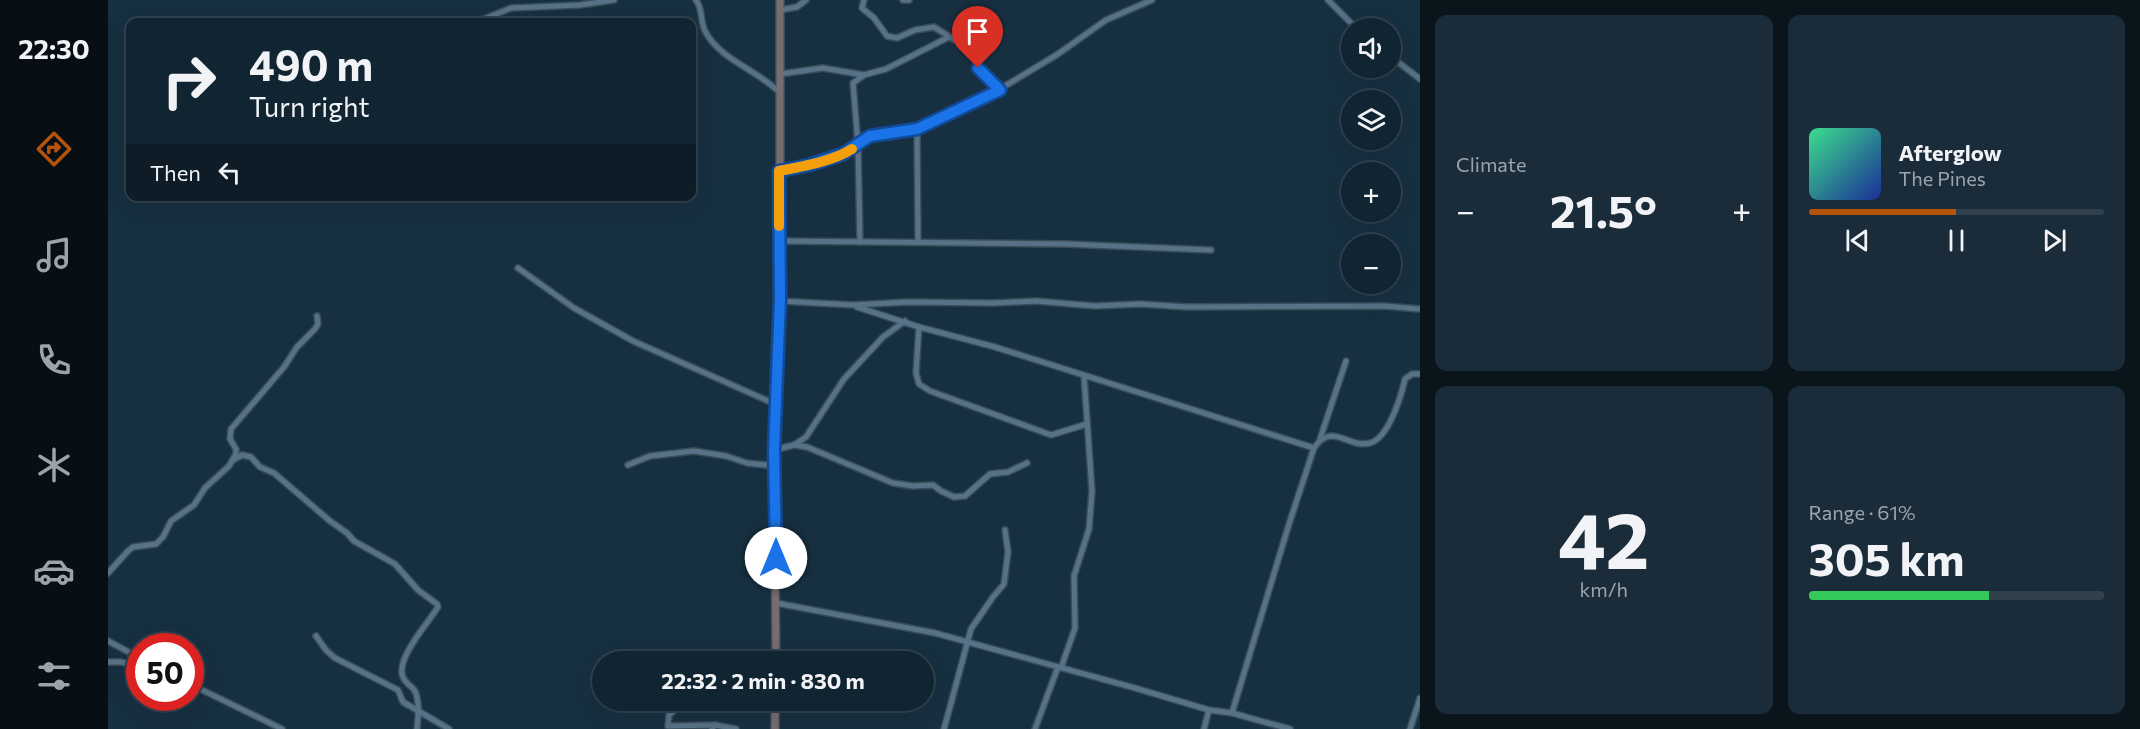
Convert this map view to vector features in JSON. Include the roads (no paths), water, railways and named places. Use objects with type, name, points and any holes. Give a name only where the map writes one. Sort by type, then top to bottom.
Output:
[{"type":"main road","points":[[776,651],[774,450],[780,301],[780,0]]},
{"type":"main road","points":[[775,711],[775,729]]},
{"type":"street","points":[[486,18],[511,8],[564,2],[580,5],[614,0]]},
{"type":"street","points":[[696,0],[700,6],[704,30],[721,49],[771,83],[780,93]]},
{"type":"street","points":[[780,10],[797,7],[806,0]]},
{"type":"street","points":[[864,0],[862,8],[874,18],[887,36],[897,38],[915,30],[933,27],[974,52],[978,68],[1000,90]]},
{"type":"street","points":[[903,0],[909,0]]},
{"type":"street","points":[[779,171],[809,165],[843,154],[870,136],[917,129],[1000,90],[1058,54],[1106,20],[1152,0]]},
{"type":"street","points":[[1328,0],[1346,18]]},
{"type":"street","points":[[860,242],[858,145],[853,83],[864,75],[886,69],[949,37]]},
{"type":"street","points":[[1401,64],[1420,79]]},
{"type":"street","points":[[780,74],[823,68],[864,75]]},
{"type":"street","points":[[917,129],[918,242]]},
{"type":"street","points":[[780,241],[1066,244],[1211,250]]},
{"type":"street","points":[[518,268],[574,308],[633,341],[775,404]]},
{"type":"street","points":[[780,301],[853,305],[1036,301],[1095,306],[1140,304],[1187,307],[1384,306],[1420,309]]},
{"type":"street","points":[[853,305],[919,327],[995,347],[1314,448]]},
{"type":"street","points":[[233,460],[236,449],[230,439],[231,429],[284,367],[297,347],[315,329],[318,324],[317,316]]},
{"type":"street","points":[[794,446],[811,430],[844,379],[883,337],[904,321]]},
{"type":"street","points":[[919,327],[916,373],[919,384],[930,391],[1051,435],[1087,423]]},
{"type":"street","points":[[1232,713],[1289,524],[1346,362]]},
{"type":"street","points":[[1320,439],[1330,435],[1366,444],[1373,442],[1380,437],[1399,403],[1405,379],[1412,374],[1420,375]]},
{"type":"street","points":[[1035,729],[1076,628],[1074,576],[1089,529],[1092,491],[1084,376]]},
{"type":"street","points":[[774,450],[794,446],[807,447],[893,483],[913,486],[933,485],[954,497],[965,496],[990,474],[1008,472],[1027,463]]},
{"type":"street","points":[[628,465],[650,456],[694,451],[726,456],[747,463],[775,466]]},
{"type":"street","points":[[108,574],[128,550],[133,547],[156,544],[163,537],[171,521],[194,505],[206,488],[233,460],[242,455],[251,457],[260,467],[274,474],[354,541],[394,564],[413,585],[437,604],[438,607],[409,649],[401,672],[403,679],[414,690],[418,711],[417,729]]},
{"type":"street","points":[[944,729],[971,629],[1004,584],[1008,552],[1005,530]]},
{"type":"street","points":[[776,603],[911,628],[1209,710],[1232,713],[1290,729]]},
{"type":"street","points":[[316,636],[335,658],[398,690],[403,702],[449,729]]},
{"type":"street","points":[[108,641],[126,651]]},
{"type":"street","points":[[108,662],[126,663]]},
{"type":"street","points":[[204,691],[282,729]]},
{"type":"street","points":[[1410,729],[1420,698]]},
{"type":"street","points":[[1204,729],[1209,710]]},
{"type":"street","points":[[674,711],[669,715],[668,726],[736,729]]}]
